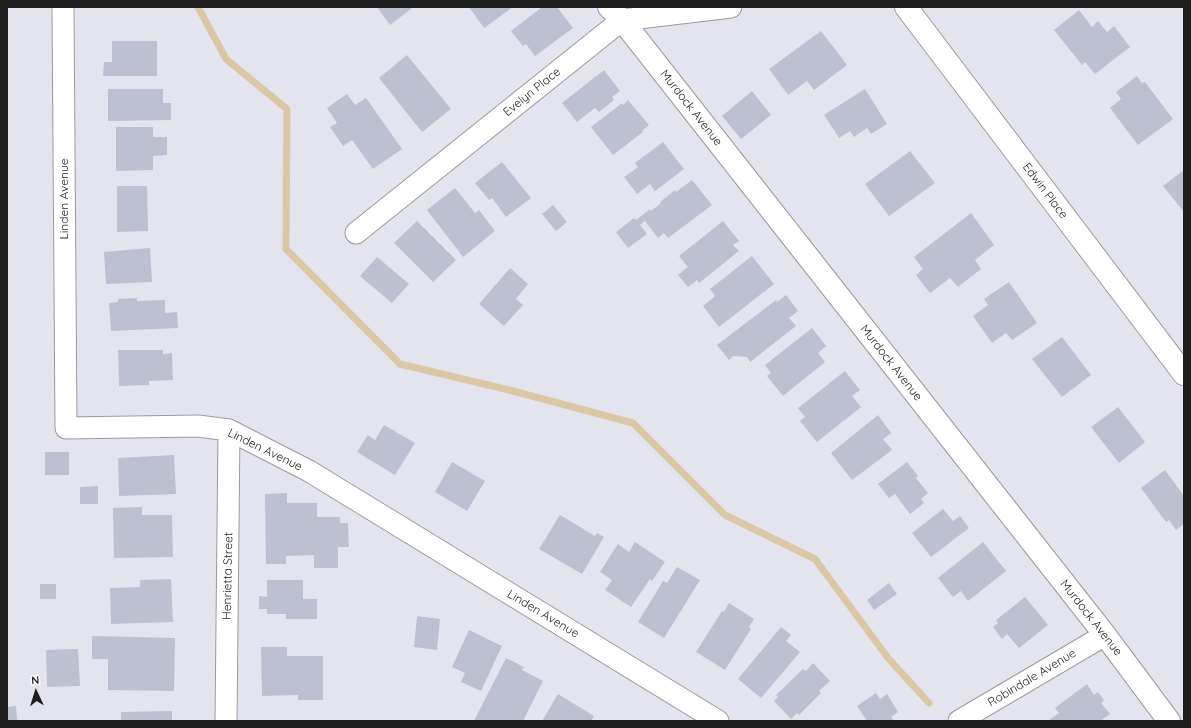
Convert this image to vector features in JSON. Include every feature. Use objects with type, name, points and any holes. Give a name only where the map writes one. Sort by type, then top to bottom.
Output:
[{"type":"street","name":"Linden Avenue","points":[[63,7],[66,428],[198,426],[229,430],[309,471],[718,721]]},
{"type":"street","points":[[616,13],[731,7]]},
{"type":"street","name":"Edwin Place","points":[[906,7],[1184,374]]},
{"type":"street","name":"Evelyn Place","points":[[356,232],[616,13]]},
{"type":"street","name":"Murdock Avenue","points":[[616,13],[1105,635],[1169,721]]},
{"type":"street","name":"Henrietta Street","points":[[226,721],[229,430]]},
{"type":"street","name":"Robindale Avenue","points":[[959,721],[1105,635]]},
{"type":"building","points":[[377,7],[411,7],[412,8],[390,25]]},
{"type":"building","points":[[469,7],[513,7],[484,28]]},
{"type":"building","points":[[542,7],[557,7],[573,28],[535,56],[526,44],[523,46],[511,31]]},
{"type":"building","points":[[1079,10],[1092,27],[1098,21],[1107,32],[1114,26],[1130,47],[1095,74],[1085,62],[1082,65],[1054,30]]},
{"type":"building","points":[[821,31],[847,65],[814,90],[807,81],[788,95],[769,69]]},
{"type":"building","points":[[112,41],[157,41],[157,76],[103,76],[104,62],[112,62]]},
{"type":"building","points":[[407,55],[451,109],[422,132],[379,78]]},
{"type":"building","points":[[604,70],[620,91],[612,97],[614,100],[599,112],[595,108],[577,122],[562,103]]},
{"type":"building","points":[[1137,76],[1142,83],[1145,82],[1173,119],[1138,145],[1110,108],[1121,99],[1116,92]]},
{"type":"building","points":[[108,89],[163,89],[163,103],[171,103],[171,120],[108,121]]},
{"type":"building","points":[[865,89],[887,124],[871,134],[867,128],[854,137],[850,131],[839,138],[824,115]]},
{"type":"building","points":[[752,91],[771,115],[741,139],[722,116]]},
{"type":"building","points":[[347,94],[355,105],[366,98],[402,149],[373,169],[352,140],[343,146],[330,127],[337,123],[327,108]]},
{"type":"building","points":[[628,100],[649,125],[642,131],[643,132],[613,155],[591,127]]},
{"type":"building","points":[[116,127],[153,127],[153,137],[167,137],[167,155],[153,156],[153,170],[116,171]]},
{"type":"building","points":[[663,142],[684,169],[655,191],[650,184],[637,194],[624,177],[638,167],[635,163]]},
{"type":"building","points":[[910,151],[935,183],[889,216],[865,184]]},
{"type":"building","points":[[502,162],[531,198],[506,217],[492,198],[489,200],[475,183]]},
{"type":"building","points":[[1184,170],[1184,212],[1163,186]]},
{"type":"building","points":[[692,180],[712,205],[668,238],[664,233],[658,238],[645,221],[640,225],[647,234],[628,248],[616,232],[634,218],[636,220],[650,209],[651,211],[675,190],[676,192]]},
{"type":"building","points":[[117,186],[147,186],[148,231],[117,232]]},
{"type":"building","points":[[455,188],[475,213],[479,210],[495,231],[463,257],[427,210]]},
{"type":"building","points":[[553,205],[567,222],[556,231],[542,214]]},
{"type":"building","points":[[971,213],[994,245],[975,260],[981,269],[958,287],[950,278],[930,293],[916,275],[923,269],[914,257]]},
{"type":"building","points":[[417,221],[456,260],[433,282],[394,243]]},
{"type":"building","points":[[723,221],[739,241],[733,245],[739,251],[699,283],[697,280],[688,287],[678,275],[688,267],[679,256]]},
{"type":"building","points":[[150,248],[152,282],[106,284],[104,252]]},
{"type":"building","points":[[752,256],[774,284],[719,327],[703,306],[715,296],[710,289]]},
{"type":"building","points":[[377,257],[409,284],[392,303],[360,276]]},
{"type":"building","points":[[510,268],[528,284],[516,299],[523,305],[504,326],[479,304]]},
{"type":"building","points":[[1009,282],[1037,323],[1012,340],[1006,333],[992,343],[973,316],[988,305],[984,299]]},
{"type":"building","points":[[786,295],[798,311],[789,318],[796,326],[750,362],[747,357],[733,356],[729,360],[717,345],[776,300],[777,302]]},
{"type":"building","points":[[137,298],[137,301],[165,300],[165,313],[177,312],[178,328],[111,331],[109,303],[118,302],[118,299]]},
{"type":"building","points":[[812,328],[826,346],[818,353],[825,362],[783,396],[767,376],[771,373],[765,365]]},
{"type":"building","points":[[1062,337],[1091,375],[1062,397],[1032,359]]},
{"type":"building","points":[[118,350],[163,350],[163,354],[172,353],[173,380],[149,381],[149,385],[119,386]]},
{"type":"building","points":[[845,371],[860,390],[852,396],[861,407],[817,442],[800,421],[805,417],[798,408]]},
{"type":"building","points":[[1118,407],[1145,442],[1119,463],[1091,427]]},
{"type":"building","points":[[878,415],[891,433],[883,439],[892,450],[852,480],[831,453]]},
{"type":"building","points":[[384,425],[415,443],[395,475],[357,452],[368,435],[375,440]]},
{"type":"building","points":[[45,452],[69,452],[69,475],[45,475]]},
{"type":"building","points":[[174,455],[176,494],[119,496],[118,458]]},
{"type":"building","points":[[452,462],[485,481],[467,511],[435,492]]},
{"type":"building","points":[[907,462],[918,476],[916,478],[928,493],[921,499],[924,503],[910,514],[895,494],[889,498],[878,484]]},
{"type":"building","points":[[1165,470],[1184,496],[1184,524],[1176,530],[1169,520],[1166,522],[1141,488]]},
{"type":"building","points":[[98,486],[98,504],[80,504],[80,487]]},
{"type":"building","points":[[287,493],[287,503],[317,503],[317,517],[340,517],[340,523],[348,523],[349,547],[338,547],[338,568],[314,568],[314,555],[286,556],[286,564],[266,564],[265,494]]},
{"type":"building","points":[[142,507],[142,515],[172,515],[173,557],[114,558],[113,508]]},
{"type":"building","points":[[943,509],[953,521],[960,516],[969,528],[931,557],[912,533]]},
{"type":"building","points":[[560,515],[595,536],[597,533],[604,537],[582,574],[539,549]]},
{"type":"building","points":[[635,542],[665,562],[652,581],[650,579],[631,607],[605,590],[612,580],[600,572],[618,544],[629,552]]},
{"type":"building","points":[[983,542],[1006,571],[968,601],[961,591],[953,597],[938,578]]},
{"type":"building","points":[[677,567],[700,580],[664,638],[638,622],[663,581],[667,583]]},
{"type":"building","points":[[171,579],[173,622],[111,624],[110,588],[140,587],[140,580]]},
{"type":"building","points":[[267,580],[303,580],[303,599],[317,599],[317,619],[286,619],[286,614],[267,614],[267,609],[259,609],[259,596],[267,597]]},
{"type":"building","points":[[889,583],[897,594],[874,610],[867,600]]},
{"type":"building","points":[[40,584],[56,584],[56,599],[40,599]]},
{"type":"building","points":[[1025,597],[1048,625],[1019,648],[1007,634],[1002,639],[993,627],[998,623],[996,620]]},
{"type":"building","points":[[729,603],[754,619],[749,627],[751,629],[725,670],[696,652],[722,611],[724,612]]},
{"type":"building","points":[[417,616],[440,619],[437,650],[414,647]]},
{"type":"building","points":[[781,627],[791,635],[786,641],[800,652],[761,698],[738,679]]},
{"type":"building","points":[[469,630],[502,646],[481,691],[461,682],[465,673],[452,667]]},
{"type":"building","points":[[92,636],[175,638],[174,691],[108,690],[108,659],[92,659]]},
{"type":"building","points":[[261,647],[287,647],[287,656],[323,656],[323,700],[298,700],[298,695],[262,696]]},
{"type":"building","points":[[78,649],[80,686],[47,687],[46,650]]},
{"type":"building","points":[[506,658],[524,667],[522,670],[543,681],[523,721],[474,721]]},
{"type":"building","points":[[813,663],[830,681],[819,691],[821,693],[799,715],[797,713],[791,719],[774,701],[778,697],[776,695],[803,669],[806,671]]},
{"type":"building","points":[[1087,684],[1094,695],[1098,692],[1104,700],[1101,703],[1110,714],[1100,721],[1049,721],[1059,713],[1055,708]]},
{"type":"building","points":[[876,693],[880,699],[887,694],[898,712],[891,717],[894,721],[867,721],[857,706]]},
{"type":"building","points":[[558,694],[594,716],[591,721],[542,721]]},
{"type":"building","points":[[16,706],[17,721],[7,721],[7,707]]},
{"type":"building","points":[[172,711],[172,721],[121,721],[121,712]]},
{"type":"waterway","points":[[198,7],[226,59],[287,109],[286,249],[400,364],[509,390],[633,423],[725,515],[815,559],[888,658],[929,703]]}]
